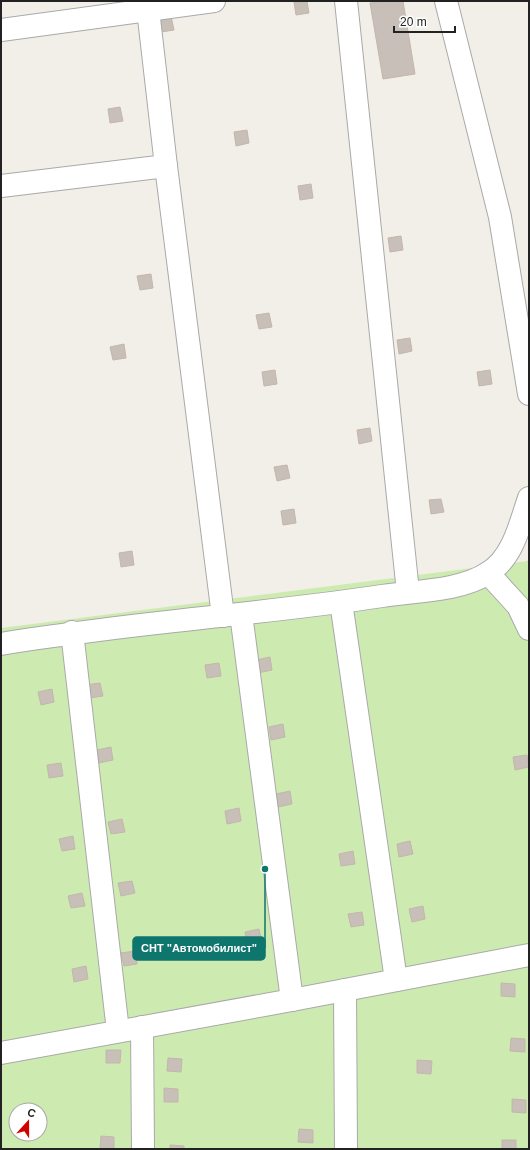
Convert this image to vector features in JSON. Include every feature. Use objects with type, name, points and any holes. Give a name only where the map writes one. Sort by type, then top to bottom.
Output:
[{"type":"street","points":[[1,30],[148,5],[214,1]]},
{"type":"street","points":[[346,1],[408,592]]},
{"type":"street","points":[[446,1],[500,217],[529,394]]},
{"type":"street","points":[[148,5],[166,166],[232,615],[292,1000]]},
{"type":"street","points":[[1,186],[166,166]]},
{"type":"street","points":[[1,644],[72,632],[341,602],[460,585],[488,573],[508,553],[529,498]]},
{"type":"street","points":[[488,573],[518,606],[529,629]]},
{"type":"street","points":[[341,602],[396,980]]},
{"type":"street","points":[[72,632],[118,1031]]},
{"type":"street","points":[[1,1053],[529,955]]},
{"type":"street","points":[[345,990],[346,1149]]},
{"type":"street","points":[[142,1027],[143,1149]]},
{"type":"green space","points":[[529,558],[529,1149],[1,1149],[1,628],[527,561]]},
{"type":"building","points":[[307,1],[309,13],[296,15],[294,2]]},
{"type":"building","points":[[382,1],[403,1],[415,74],[383,79],[370,3]]},
{"type":"building","points":[[171,16],[174,30],[161,32],[158,18]]},
{"type":"building","points":[[120,107],[123,121],[110,123],[108,109]]},
{"type":"building","points":[[247,130],[249,143],[236,146],[234,132]]},
{"type":"building","points":[[311,184],[313,198],[300,200],[298,186]]},
{"type":"building","points":[[401,236],[403,250],[390,252],[388,238]]},
{"type":"building","points":[[151,274],[153,288],[140,290],[137,276]]},
{"type":"building","points":[[269,313],[272,327],[259,329],[256,315]]},
{"type":"building","points":[[410,338],[412,351],[399,354],[397,340]]},
{"type":"building","points":[[124,344],[126,358],[113,360],[110,347]]},
{"type":"building","points":[[275,370],[277,384],[264,386],[262,372]]},
{"type":"building","points":[[490,370],[492,384],[479,386],[477,372]]},
{"type":"building","points":[[370,428],[372,441],[359,444],[357,430]]},
{"type":"building","points":[[287,465],[290,478],[277,481],[274,467]]},
{"type":"building","points":[[441,499],[444,512],[431,514],[429,500]]},
{"type":"building","points":[[294,509],[296,523],[283,525],[281,511]]},
{"type":"building","points":[[132,551],[134,565],[121,567],[119,553]]},
{"type":"building","points":[[270,657],[272,670],[258,673],[256,660]]},
{"type":"building","points":[[219,663],[221,676],[207,678],[205,665]]},
{"type":"building","points":[[100,683],[103,696],[89,698],[86,685]]},
{"type":"building","points":[[52,689],[54,702],[41,705],[38,692]]},
{"type":"building","points":[[283,724],[285,737],[271,740],[269,727]]},
{"type":"building","points":[[111,747],[113,760],[99,763],[97,750]]},
{"type":"building","points":[[527,755],[529,767],[515,770],[513,757]]},
{"type":"building","points":[[61,763],[63,776],[49,778],[47,765]]},
{"type":"building","points":[[290,791],[292,804],[278,807],[276,794]]},
{"type":"building","points":[[239,808],[241,821],[227,824],[225,811]]},
{"type":"building","points":[[122,819],[125,832],[111,834],[108,822]]},
{"type":"building","points":[[73,836],[75,849],[62,851],[59,839]]},
{"type":"building","points":[[410,841],[413,854],[399,857],[397,844]]},
{"type":"building","points":[[353,851],[355,864],[341,866],[339,854]]},
{"type":"building","points":[[132,881],[135,893],[121,896],[118,883]]},
{"type":"building","points":[[82,893],[85,906],[71,908],[68,896]]},
{"type":"building","points":[[423,906],[425,919],[412,922],[409,909]]},
{"type":"building","points":[[362,912],[364,925],[351,927],[348,914]]},
{"type":"building","points":[[259,929],[262,942],[248,945],[245,932]]},
{"type":"building","points":[[135,951],[137,964],[124,966],[121,953]]},
{"type":"building","points":[[86,966],[88,979],[74,982],[72,969]]},
{"type":"building","points":[[501,983],[515,984],[515,997],[501,996]]},
{"type":"building","points":[[511,1038],[525,1039],[525,1052],[510,1051]]},
{"type":"building","points":[[106,1050],[121,1050],[120,1063],[106,1063]]},
{"type":"building","points":[[168,1058],[182,1059],[181,1072],[167,1071]]},
{"type":"building","points":[[417,1060],[432,1061],[431,1074],[417,1073]]},
{"type":"building","points":[[164,1088],[178,1089],[178,1102],[164,1102]]},
{"type":"building","points":[[512,1099],[526,1100],[526,1113],[512,1112]]},
{"type":"building","points":[[299,1129],[313,1130],[313,1143],[298,1142]]},
{"type":"building","points":[[101,1136],[114,1137],[114,1149],[100,1149]]},
{"type":"building","points":[[502,1140],[516,1140],[516,1149],[502,1149]]},
{"type":"building","points":[[170,1145],[184,1146],[184,1149],[170,1149]]},
{"type":"place","name":"СНТ \"Автомобилист\"","points":[[265,869]]}]
